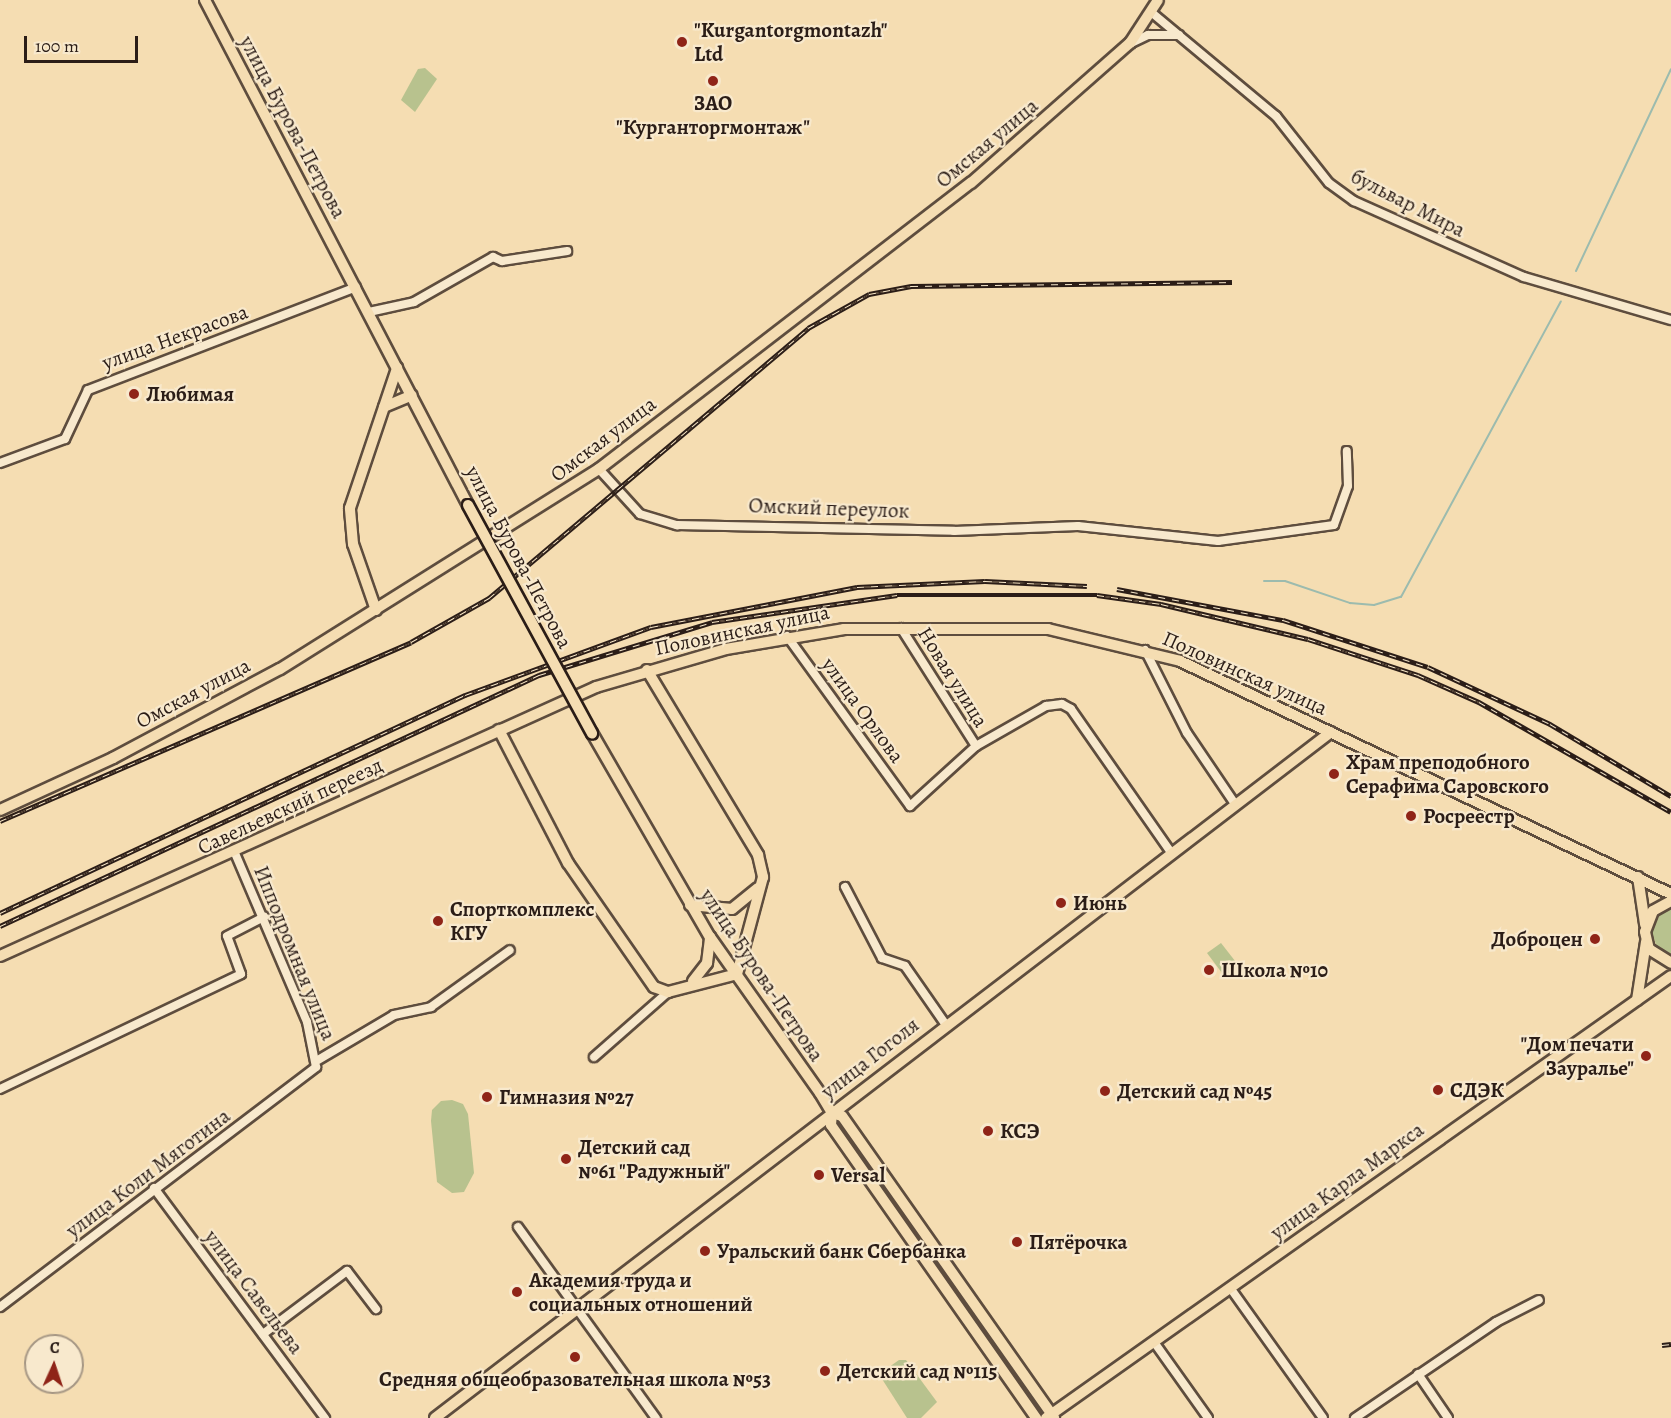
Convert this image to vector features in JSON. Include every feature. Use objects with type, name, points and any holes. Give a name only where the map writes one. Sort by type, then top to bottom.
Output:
[{"type":"main road","name":"улица Бурова-Петрова","points":[[205,0],[468,505],[592,733],[690,905],[832,1113],[842,1116],[1050,1417]]},
{"type":"main road","name":"Омская улица","points":[[0,810],[113,758],[376,610],[599,469],[969,185],[1130,43],[1158,0]]},
{"type":"main road","points":[[376,610],[353,544],[350,508],[397,368]]},
{"type":"main road","points":[[384,408],[412,395]]},
{"type":"main road","name":"Половинская улица","points":[[596,687],[647,670],[787,636],[901,628],[1048,629],[1145,651],[1331,732],[1671,894]]},
{"type":"main road","points":[[499,730],[570,865],[654,987],[668,992],[693,981],[737,974],[760,885],[758,855],[647,670]]},
{"type":"main road","name":"Савельевский переезд","points":[[0,956],[235,854],[596,687]]},
{"type":"main road","name":"улица Гоголя","points":[[435,1418],[577,1307],[1331,732]]},
{"type":"main road","points":[[1637,1000],[1646,942],[1638,877]]},
{"type":"main road","points":[[690,905],[732,909],[760,885]]},
{"type":"main road","points":[[1645,925],[1653,911],[1671,901]]},
{"type":"main road","points":[[693,981],[706,963],[710,937]]},
{"type":"main road","points":[[1646,942],[1655,955],[1671,963]]},
{"type":"main road","name":"улица Карла Маркса","points":[[1050,1417],[1671,976]]},
{"type":"main road","name":"улица Бурова-Петрова","points":[[832,1113],[831,1125],[1036,1418]]},
{"type":"street","name":"бульвар Мира","points":[[1151,12],[1276,116],[1329,183],[1354,201],[1524,277],[1671,320]]},
{"type":"street","points":[[1130,43],[1148,35],[1179,35]]},
{"type":"street","points":[[369,312],[414,302],[493,257],[502,261],[567,251]]},
{"type":"street","name":"улица Некрасова","points":[[0,463],[65,438],[88,390],[356,287]]},
{"type":"street","name":"Омский переулок","points":[[599,469],[640,514],[677,525],[954,531],[1078,526],[1218,541],[1334,525],[1348,486],[1347,451]]},
{"type":"street","name":"Новая улица","points":[[901,628],[976,746]]},
{"type":"street","name":"улица Орлова","points":[[787,636],[910,806],[976,746]]},
{"type":"street","points":[[1145,651],[1187,733],[1235,804]]},
{"type":"street","points":[[976,746],[1046,706],[1071,709],[1172,854]]},
{"type":"street","name":"Ипподромная улица","points":[[235,854],[264,917],[317,1063]]},
{"type":"street","points":[[845,887],[882,958],[905,966],[946,1025]]},
{"type":"street","points":[[0,1089],[242,974],[227,936],[264,917]]},
{"type":"street","name":"улица Коли Мяготина","points":[[0,1307],[317,1063],[394,1015],[431,1007],[510,950]]},
{"type":"street","points":[[594,1057],[668,992]]},
{"type":"street","name":"улица Савельева","points":[[154,1188],[325,1418]]},
{"type":"street","points":[[518,1227],[656,1418]]},
{"type":"street","points":[[263,1334],[347,1271],[376,1309]]},
{"type":"street","points":[[1231,1288],[1323,1418]]},
{"type":"street","points":[[1355,1418],[1418,1374],[1539,1300]]},
{"type":"street","points":[[1154,1342],[1208,1418]]},
{"type":"street","points":[[1418,1374],[1448,1418]]},
{"type":"green space","points":[[425,68],[437,79],[415,112],[401,100],[418,69]]},
{"type":"green space","points":[[1671,908],[1671,957],[1658,950],[1651,930],[1656,916]]},
{"type":"green space","points":[[1221,943],[1239,966],[1225,977],[1207,953]]},
{"type":"green space","points":[[452,1100],[463,1104],[468,1114],[474,1173],[464,1192],[452,1193],[437,1182],[431,1121],[432,1110],[441,1101]]},
{"type":"green space","points":[[899,1360],[906,1360],[937,1402],[921,1418],[907,1418],[882,1379],[882,1372]]},
{"type":"waterway","points":[[1576,271],[1671,69]]},
{"type":"waterway","points":[[1264,581],[1285,581],[1350,603],[1374,605],[1401,597],[1561,301]]},
{"type":"railway","points":[[0,821],[411,642],[489,598],[808,328],[869,294],[911,286],[1232,282]]},
{"type":"railway","points":[[0,913],[465,695],[651,627],[857,587],[985,581],[1087,586]]},
{"type":"railway","points":[[1117,589],[1283,620],[1428,667],[1550,724],[1671,796]]},
{"type":"railway","points":[[0,926],[539,675],[712,622],[897,595],[1097,595],[1161,604],[1308,639],[1418,675],[1479,702],[1671,812]]},
{"type":"railway","points":[[1662,1345],[1671,1344]]},
{"type":"place","name":"\"Kurgantorgmontazh\" Ltd","points":[[682,42]]},
{"type":"place","name":"ЗАО \"Курганторгмонтаж\"","points":[[713,81]]},
{"type":"place","name":"Любимая","points":[[134,394]]},
{"type":"place","name":"Храм преподобного Серафима Саровского","points":[[1334,774]]},
{"type":"place","name":"Росреестр","points":[[1411,816]]},
{"type":"place","name":"Июнь","points":[[1061,903]]},
{"type":"place","name":"Спорткомплекс КГУ","points":[[438,921]]},
{"type":"place","name":"Доброцен","points":[[1595,939]]},
{"type":"place","name":"Школа №10","points":[[1209,970]]},
{"type":"place","name":"\"Дом печати Зауралье\"","points":[[1646,1056]]},
{"type":"place","name":"СДЭК","points":[[1438,1090]]},
{"type":"place","name":"Детский сад №45","points":[[1105,1091]]},
{"type":"place","name":"Гимназия №27","points":[[487,1097]]},
{"type":"place","name":"КСЭ","points":[[988,1131]]},
{"type":"place","name":"Детский сад №61 \"Радужный\"","points":[[566,1159]]},
{"type":"place","name":"Versal","points":[[819,1175]]},
{"type":"place","name":"Пятёрочка","points":[[1017,1242]]},
{"type":"place","name":"Уральский банк Сбербанка","points":[[705,1251]]},
{"type":"place","name":"Академия труда и социальных отношений","points":[[517,1292]]},
{"type":"place","name":"Средняя общеобразовательная школа №53","points":[[575,1357]]},
{"type":"place","name":"Детский сад №115","points":[[825,1371]]}]
